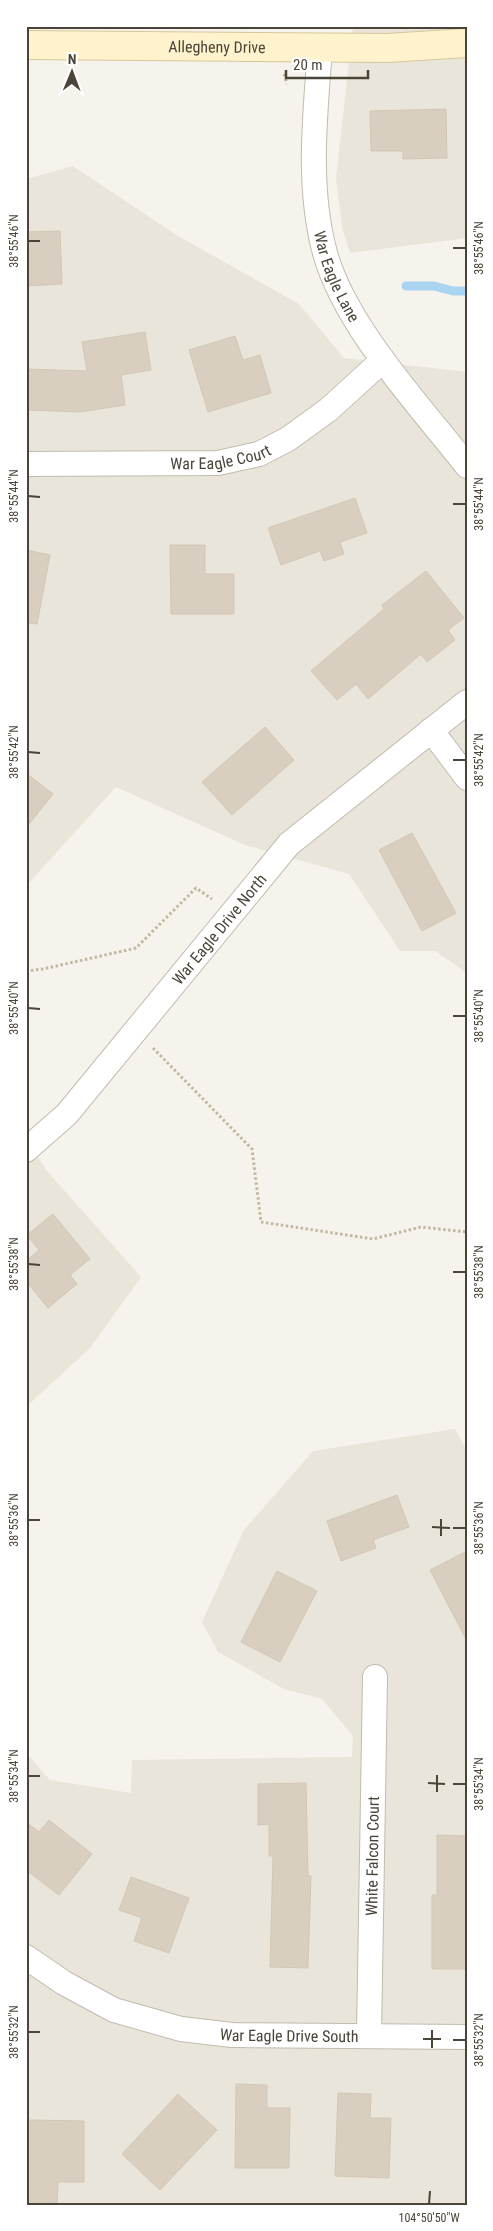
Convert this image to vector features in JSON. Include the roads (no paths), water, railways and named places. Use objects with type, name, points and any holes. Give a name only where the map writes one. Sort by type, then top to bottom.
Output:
[{"type":"street","name":"Allegheny Drive","points":[[26,45],[320,49],[414,48],[467,43]]},
{"type":"street","name":"War Eagle Lane","points":[[320,49],[314,163],[317,214],[325,254],[347,306],[383,360],[467,466]]},
{"type":"street","name":"War Eagle Court","points":[[26,464],[218,463],[259,454],[288,439],[328,410],[383,360]]},
{"type":"street","name":"War Eagle Drive North","points":[[26,1150],[67,1114],[231,912],[289,844],[467,702]]},
{"type":"street","points":[[431,730],[467,778]]},
{"type":"street","name":"White Falcon Court","points":[[369,2036],[375,1677]]},
{"type":"street","name":"War Eagle Drive South","points":[[26,1957],[64,1983],[114,2010],[181,2029],[232,2035],[467,2037]]},
{"type":"waterway","points":[[406,286],[434,286],[453,291],[467,291]]}]
